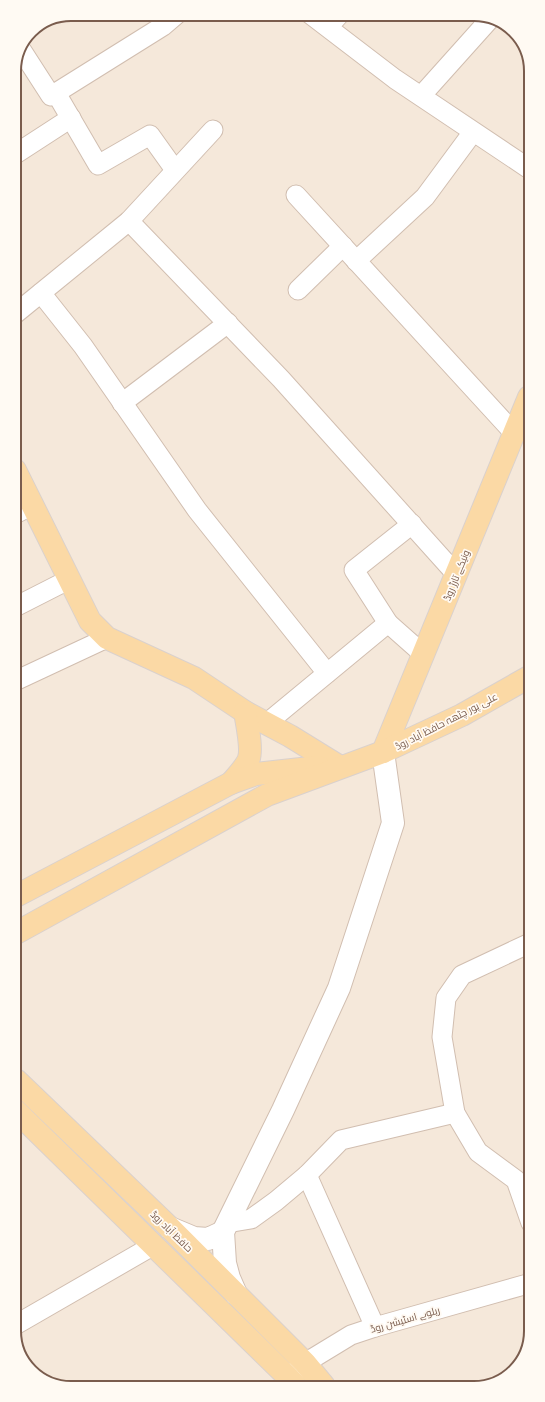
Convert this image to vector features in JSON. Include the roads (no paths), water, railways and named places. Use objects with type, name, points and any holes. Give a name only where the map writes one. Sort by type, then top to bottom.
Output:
[{"type":"main road","name":"ونیکے تارڑ روڈ","points":[[383,752],[524,409]]},
{"type":"main road","points":[[21,496],[24,509],[70,579],[90,621],[107,638],[194,678],[245,712],[290,736],[337,765]]},
{"type":"main road","name":"علی پور چٹھہ حافظ آباد روڈ","points":[[383,752],[462,715],[524,681]]},
{"type":"main road","points":[[231,783],[249,760],[251,746],[245,712]]},
{"type":"main road","points":[[21,893],[231,783],[256,774],[337,765],[383,752]]},
{"type":"main road","points":[[21,929],[267,795],[383,752]]},
{"type":"main road","name":"حافظ آباد روڈ","points":[[21,1085],[170,1228],[236,1294],[296,1375]]},
{"type":"main road","name":"حافظ آباد روڈ","points":[[21,1116],[154,1245],[296,1375],[311,1381]]},
{"type":"street","points":[[24,54],[51,96],[169,21]]},
{"type":"street","points":[[334,21],[395,79],[524,165]]},
{"type":"street","points":[[421,96],[487,23]]},
{"type":"street","points":[[56,93],[98,165],[150,135],[176,170]]},
{"type":"street","points":[[21,150],[71,118]]},
{"type":"street","points":[[21,309],[129,220],[213,130]]},
{"type":"street","points":[[356,261],[425,197],[473,132]]},
{"type":"street","points":[[296,195],[514,433]]},
{"type":"street","points":[[129,220],[281,379],[456,574]]},
{"type":"street","points":[[298,290],[343,246]]},
{"type":"street","points":[[41,293],[83,346],[197,510],[327,673]]},
{"type":"street","points":[[122,403],[228,324]]},
{"type":"street","points":[[412,524],[354,570],[388,623],[424,654]]},
{"type":"street","points":[[21,604],[70,579]]},
{"type":"street","points":[[267,723],[388,623]]},
{"type":"street","points":[[21,679],[107,638]]},
{"type":"street","points":[[236,1294],[229,1278],[225,1263],[225,1228],[283,1110],[339,988],[393,824],[383,752]]},
{"type":"street","points":[[524,946],[462,975],[446,998],[442,1037],[456,1113],[478,1152],[516,1180],[524,1203]]},
{"type":"street","points":[[170,1228],[194,1238],[208,1239],[225,1228],[251,1219],[276,1201],[307,1175],[341,1140],[456,1113]]},
{"type":"street","points":[[307,1175],[375,1327]]},
{"type":"street","points":[[21,1322],[154,1245]]},
{"type":"street","name":"ریلوے اسٹیشن روڈ","points":[[296,1375],[351,1335],[524,1285]]}]
